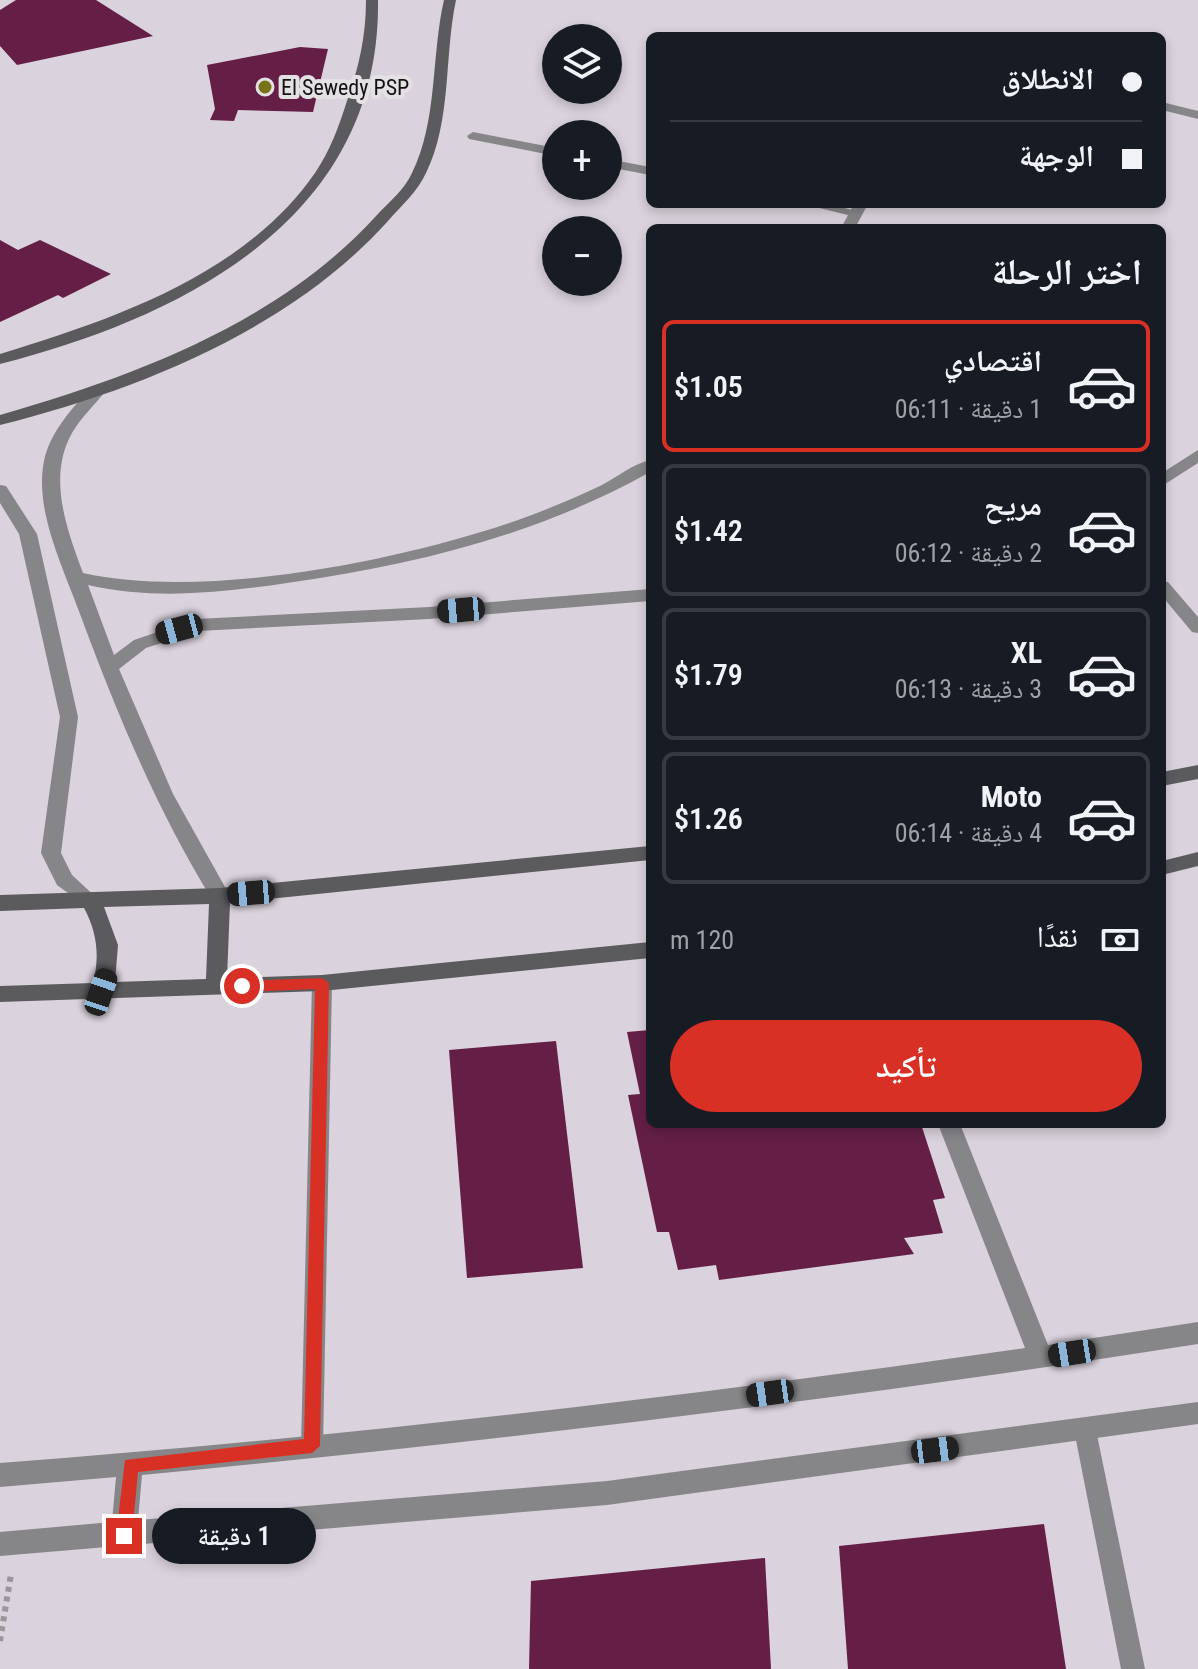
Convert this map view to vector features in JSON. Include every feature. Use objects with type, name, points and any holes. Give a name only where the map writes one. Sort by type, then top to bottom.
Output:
[{"type":"street","points":[[0,359],[58,342],[127,315],[210,274],[275,228],[318,180],[342,140],[373,45],[372,0]]},
{"type":"street","points":[[0,420],[99,389],[243,325],[318,279],[378,227],[419,174],[437,122],[445,17],[450,0]]},
{"type":"street","points":[[1166,107],[1198,115]]},
{"type":"street","points":[[99,389],[76,414],[60,441],[51,469],[53,497],[75,577],[109,668],[187,845],[220,896],[216,987]]},
{"type":"street","points":[[1166,478],[1198,455]]},
{"type":"street","points":[[75,577],[141,590],[178,590],[386,563],[493,536],[571,506],[646,467]]},
{"type":"street","points":[[0,490],[28,534],[69,717],[51,853],[64,880],[90,901],[108,939],[107,974],[101,992]]},
{"type":"street","points":[[109,668],[140,644],[196,625],[429,613],[646,595]]},
{"type":"street","points":[[1166,778],[1198,772]]},
{"type":"street","points":[[0,903],[220,896],[646,853]]},
{"type":"street","points":[[1166,867],[1198,859]]},
{"type":"street","points":[[0,994],[322,983],[646,950]]},
{"type":"street","points":[[951,1128],[1041,1358]]},
{"type":"street","points":[[0,1475],[130,1465],[679,1405],[1041,1358],[1198,1333]]},
{"type":"street","points":[[8,1543],[124,1536],[607,1493],[1198,1413]]},
{"type":"street","points":[[124,1536],[130,1465]]},
{"type":"lane","points":[[473,136],[542,149]]},
{"type":"lane","points":[[622,166],[646,170]]},
{"type":"lane","points":[[1166,591],[1198,628]]},
{"type":"lane","points":[[312,1446],[322,983]]},
{"type":"lane","points":[[1085,1430],[1133,1669]]},
{"type":"path","points":[[0,1641],[8,1543]]},
{"type":"shaded area","points":[[0,0],[1198,0],[1198,1669],[0,1669]]},
{"type":"building","points":[[16,0],[96,0],[153,36],[17,65],[0,46],[0,10]]},
{"type":"building","name":"El Sewedy PSP","points":[[300,47],[328,49],[313,112],[238,110],[234,121],[210,120],[215,109],[207,65]]},
{"type":"building","points":[[0,240],[18,250],[40,240],[111,274],[63,298],[58,295],[0,322]]},
{"type":"building","points":[[646,1030],[646,1128],[922,1128],[945,1198],[933,1200],[943,1233],[904,1238],[914,1254],[719,1280],[716,1265],[678,1270],[669,1232],[657,1232],[628,1095],[640,1094],[627,1032]]},
{"type":"building","points":[[556,1041],[583,1268],[467,1278],[449,1050]]},
{"type":"building","points":[[1044,1524],[1066,1669],[848,1669],[839,1546]]},
{"type":"building","points":[[765,1558],[771,1669],[529,1669],[531,1581]]},
{"type":"place","name":"El Sewedy PSP","points":[[265,87]]},
{"type":"route","points":[[124,1536],[130,1465],[312,1446],[322,983],[242,986]]}]
